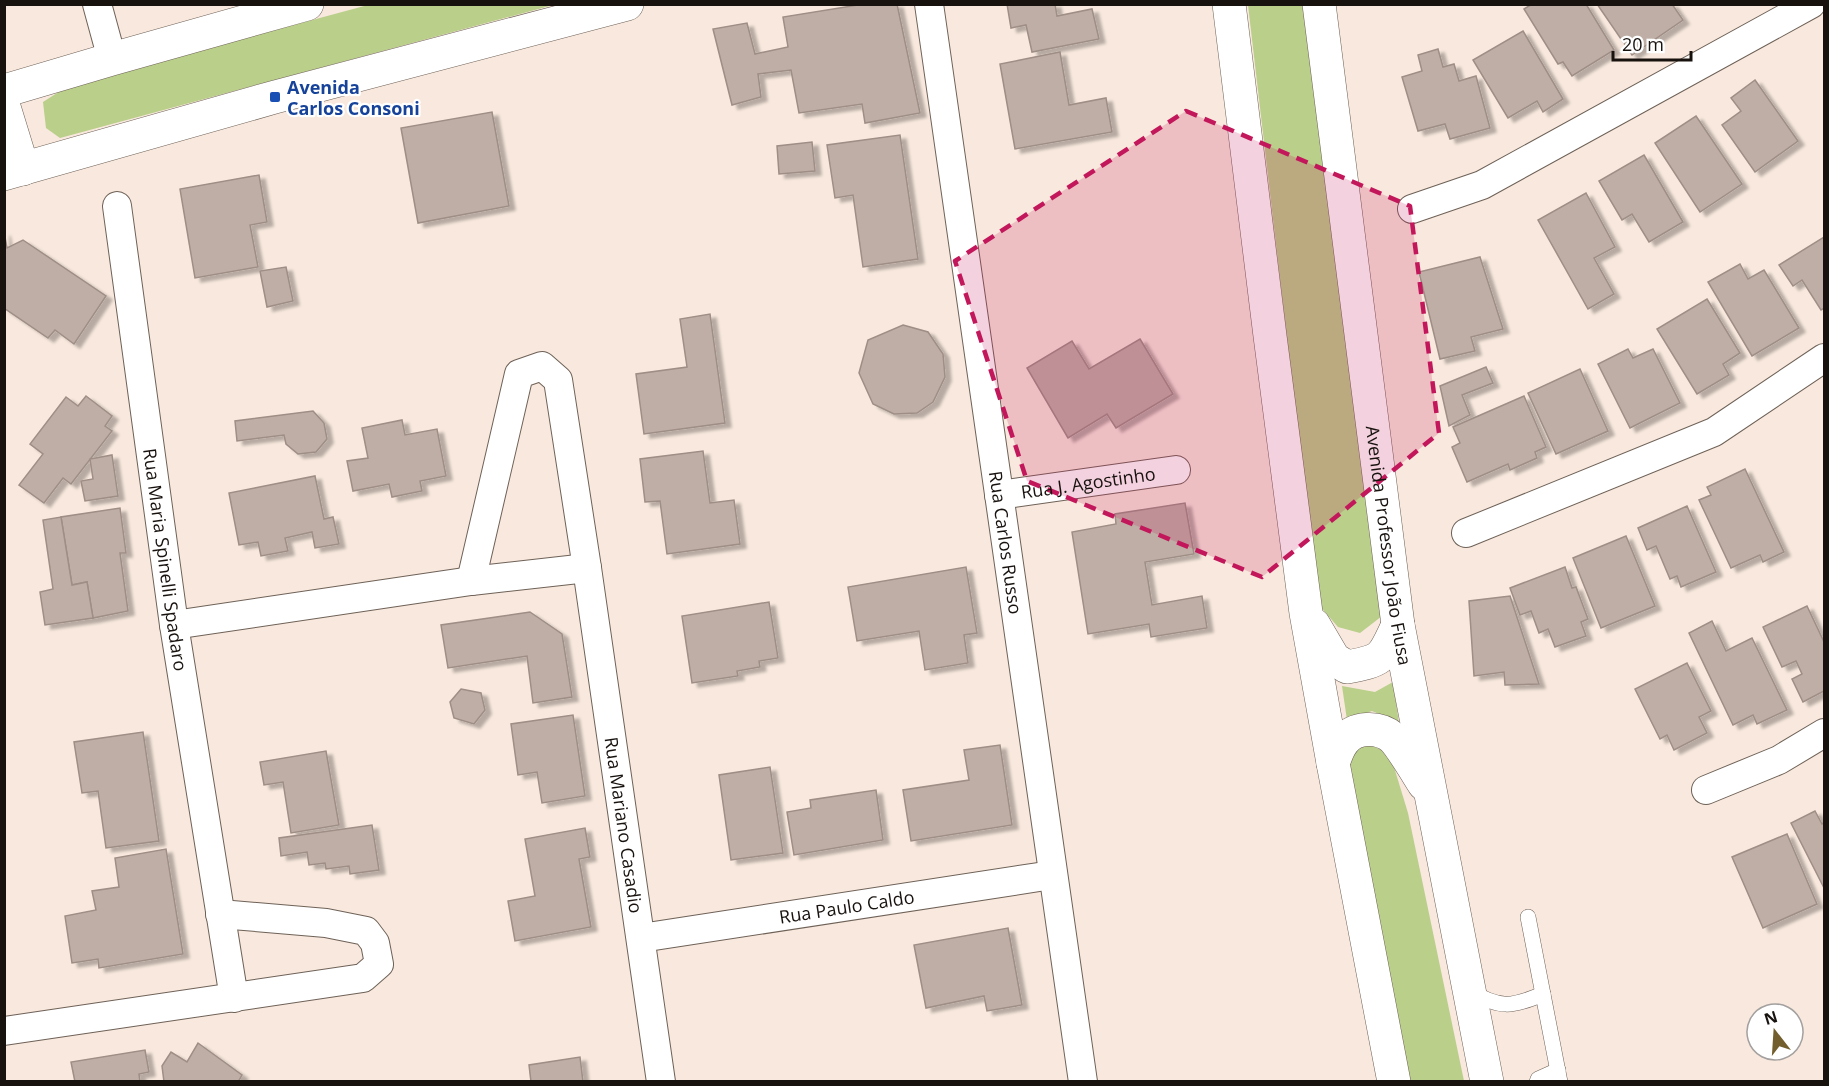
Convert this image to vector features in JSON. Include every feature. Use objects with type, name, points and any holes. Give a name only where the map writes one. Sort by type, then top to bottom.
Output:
[{"type":"main road","points":[[4,91],[308,4]]},
{"type":"main road","points":[[4,107],[14,172],[275,97],[627,4]]},
{"type":"main road","points":[[1229,4],[1306,613],[1394,1082]]},
{"type":"main road","name":"Avenida Professor João Fiusa","points":[[1319,4],[1398,625],[1487,1082]]},
{"type":"main road","points":[[1306,613],[1334,659],[1347,667],[1367,664],[1383,656],[1398,625]]},
{"type":"main road","points":[[1333,763],[1343,740],[1366,729],[1380,731],[1393,738],[1432,795]]},
{"type":"street","points":[[97,4],[112,59]]},
{"type":"street","name":"Rua Carlos Russo","points":[[929,4],[1083,1082]]},
{"type":"street","points":[[1412,209],[1482,185],[1811,4]]},
{"type":"street","name":"Rua Maria Spinelli Spadaro","points":[[117,206],[174,625],[234,998]]},
{"type":"street","points":[[1466,533],[1714,432],[1824,358]]},
{"type":"street","name":"Rua Mariano Casadio","points":[[471,581],[519,374],[542,366],[558,380],[661,1082]]},
{"type":"street","name":"Rua J. Agostinho","points":[[999,495],[1176,470]]},
{"type":"street","points":[[174,625],[471,581],[587,568]]},
{"type":"street","points":[[1706,790],[1779,760],[1824,733]]},
{"type":"street","name":"Rua Paulo Caldo","points":[[641,938],[1052,875]]},
{"type":"street","points":[[4,1030],[363,978],[379,964],[375,943],[366,931],[326,923],[220,914]]},
{"type":"lane","points":[[1528,917],[1559,1076],[1538,1079],[1537,1082]]},
{"type":"lane","points":[[1469,990],[1486,1001],[1504,1005],[1523,1002],[1543,994]]},
{"type":"highlighted area","points":[[1186,111],[1410,206],[1439,433],[1262,577],[1027,481],[955,261]]},
{"type":"green space","points":[[368,5],[553,5],[60,138],[46,128],[43,102],[68,86]]},
{"type":"green space","points":[[1248,5],[1304,5],[1386,613],[1360,633],[1338,627],[1318,604]]},
{"type":"green space","points":[[1393,682],[1399,723],[1372,711],[1347,720],[1342,686],[1375,692]]},
{"type":"green space","points":[[1364,742],[1390,754],[1408,813],[1464,1081],[1407,1081],[1345,763]]},
{"type":"building","points":[[864,4],[897,4],[920,113],[865,123],[862,104],[799,113],[791,70],[758,74],[761,97],[732,105],[713,29],[747,23],[755,54],[788,47],[783,17]]},
{"type":"building","points":[[1007,4],[1055,4],[1057,16],[1092,9],[1099,39],[1032,52],[1026,25],[1011,28]]},
{"type":"building","points":[[1532,4],[1586,4],[1614,50],[1572,76],[1563,62],[1558,64],[1524,9]]},
{"type":"building","points":[[1597,4],[1672,4],[1683,20],[1632,55]]},
{"type":"building","points":[[1523,31],[1563,99],[1543,112],[1537,101],[1508,118],[1473,60]]},
{"type":"building","points":[[1438,49],[1443,67],[1454,64],[1459,81],[1476,76],[1490,128],[1450,139],[1445,124],[1418,131],[1402,77],[1422,71],[1418,55]]},
{"type":"building","points":[[1060,52],[1069,105],[1106,98],[1112,132],[1015,149],[1000,64]]},
{"type":"building","points":[[1755,80],[1798,141],[1755,172],[1722,125],[1741,111],[1731,98]]},
{"type":"building","points":[[492,112],[509,206],[418,223],[401,128]]},
{"type":"building","points":[[1696,116],[1742,184],[1700,212],[1655,143]]},
{"type":"building","points":[[900,135],[918,259],[863,267],[853,195],[835,198],[827,145]]},
{"type":"building","points":[[812,142],[815,171],[779,174],[777,146]]},
{"type":"building","points":[[1644,155],[1683,222],[1649,242],[1632,214],[1622,220],[1599,181]]},
{"type":"building","points":[[259,175],[267,222],[250,225],[258,267],[195,278],[180,189]]},
{"type":"building","points":[[1586,193],[1615,247],[1594,258],[1614,294],[1588,309],[1538,220]]},
{"type":"building","points":[[4,232],[7,248],[23,240],[106,296],[74,344],[55,330],[48,338],[4,308]]},
{"type":"building","points":[[1824,237],[1824,308],[1821,310],[1802,280],[1793,286],[1779,265]]},
{"type":"building","points":[[1480,257],[1503,329],[1471,337],[1475,351],[1440,359],[1419,272]]},
{"type":"building","points":[[1740,264],[1748,279],[1764,270],[1799,328],[1752,356],[1708,282]]},
{"type":"building","points":[[286,267],[293,301],[267,307],[260,271]]},
{"type":"building","points":[[1707,299],[1740,353],[1723,364],[1729,375],[1697,394],[1657,329]]},
{"type":"building","points":[[710,314],[725,423],[644,434],[636,374],[687,367],[680,319]]},
{"type":"building","points":[[903,325],[928,332],[943,354],[945,377],[933,402],[917,413],[894,414],[873,404],[859,373],[868,340]]},
{"type":"building","points":[[1140,339],[1173,394],[1116,428],[1107,414],[1068,438],[1027,368],[1072,341],[1089,369]]},
{"type":"building","points":[[1628,349],[1633,358],[1653,349],[1680,403],[1630,428],[1598,364]]},
{"type":"building","points":[[1486,367],[1493,383],[1462,395],[1470,415],[1449,426],[1440,386]]},
{"type":"building","points":[[1580,369],[1608,431],[1556,454],[1528,393]]},
{"type":"building","points":[[86,396],[112,416],[105,426],[112,431],[71,484],[63,478],[44,503],[19,485],[43,454],[30,444],[66,397],[78,406]]},
{"type":"building","points":[[1524,396],[1546,447],[1535,452],[1537,458],[1510,470],[1508,464],[1467,482],[1452,447],[1460,443],[1453,427]]},
{"type":"building","points":[[313,411],[324,423],[327,439],[316,452],[298,454],[286,444],[284,435],[237,441],[235,421]]},
{"type":"building","points":[[402,420],[405,435],[437,429],[446,476],[420,481],[422,491],[392,497],[389,484],[353,491],[347,461],[368,458],[362,428]]},
{"type":"building","points":[[703,451],[710,503],[734,500],[740,544],[667,554],[660,501],[645,502],[640,459]]},
{"type":"building","points":[[112,455],[118,496],[85,501],[81,481],[93,479],[90,459]]},
{"type":"building","points":[[1745,469],[1784,552],[1763,562],[1760,555],[1731,568],[1699,500],[1711,495],[1707,487]]},
{"type":"building","points":[[315,476],[324,519],[333,517],[339,544],[315,548],[312,532],[285,538],[288,551],[261,556],[258,542],[239,545],[229,493]]},
{"type":"building","points":[[1185,503],[1194,554],[1145,562],[1152,605],[1202,596],[1207,628],[1151,637],[1149,624],[1088,634],[1072,532],[1116,524],[1115,514]]},
{"type":"building","points":[[1687,506],[1716,572],[1681,587],[1677,576],[1670,579],[1656,546],[1647,550],[1638,528]]},
{"type":"building","points":[[120,508],[126,553],[120,553],[128,611],[93,618],[87,582],[72,585],[61,517]]},
{"type":"building","points":[[61,517],[72,585],[87,582],[93,618],[45,625],[40,592],[53,589],[43,520]]},
{"type":"building","points":[[1626,536],[1655,606],[1601,628],[1573,558]]},
{"type":"building","points":[[966,567],[977,633],[964,635],[968,663],[925,670],[919,631],[857,641],[848,587]]},
{"type":"building","points":[[1565,567],[1572,588],[1576,587],[1588,619],[1581,622],[1586,636],[1555,647],[1548,629],[1539,633],[1531,611],[1520,615],[1510,588]]},
{"type":"building","points":[[1510,596],[1539,684],[1505,685],[1504,672],[1474,676],[1469,601]]},
{"type":"building","points":[[769,602],[778,658],[759,661],[760,667],[737,671],[738,676],[692,683],[682,616]]},
{"type":"building","points":[[1807,606],[1824,642],[1824,691],[1803,702],[1792,679],[1802,674],[1796,661],[1782,667],[1763,627]]},
{"type":"building","points":[[530,612],[562,634],[572,697],[533,703],[527,656],[448,668],[441,625]]},
{"type":"building","points":[[1712,621],[1726,651],[1752,638],[1787,710],[1757,724],[1753,715],[1733,725],[1689,633]]},
{"type":"building","points":[[1687,663],[1711,711],[1699,717],[1707,733],[1674,750],[1667,735],[1660,739],[1635,689]]},
{"type":"building","points":[[461,689],[481,693],[485,710],[474,724],[454,718],[450,702]]},
{"type":"building","points":[[573,715],[585,796],[542,803],[537,772],[518,775],[511,724]]},
{"type":"building","points":[[143,732],[159,841],[106,848],[98,791],[82,793],[74,742]]},
{"type":"building","points":[[1000,745],[1012,825],[911,841],[903,790],[969,780],[964,750]]},
{"type":"building","points":[[326,751],[339,825],[291,833],[283,782],[264,785],[260,762]]},
{"type":"building","points":[[770,767],[783,853],[731,860],[719,775]]},
{"type":"building","points":[[876,790],[883,840],[794,855],[787,812],[811,808],[810,800]]},
{"type":"building","points":[[1815,811],[1822,824],[1824,822],[1824,888],[1791,823]]},
{"type":"building","points":[[372,825],[379,870],[350,874],[349,866],[326,869],[325,863],[309,865],[307,852],[281,856],[279,838]]},
{"type":"building","points":[[585,828],[590,857],[579,859],[591,927],[515,941],[508,901],[535,896],[525,839]]},
{"type":"building","points":[[1787,834],[1817,904],[1763,928],[1732,857]]},
{"type":"building","points":[[166,849],[183,954],[99,968],[98,959],[72,963],[65,916],[96,910],[92,891],[119,887],[115,858]]},
{"type":"building","points":[[1008,928],[1022,1005],[987,1011],[984,996],[926,1008],[914,945]]},
{"type":"building","points":[[198,1043],[242,1075],[238,1082],[164,1082],[162,1066],[171,1052],[187,1062]]},
{"type":"building","points":[[145,1050],[149,1072],[139,1074],[140,1082],[75,1082],[71,1062]]},
{"type":"building","points":[[580,1057],[583,1082],[531,1082],[529,1065]]},
{"type":"place","name":"Avenida Carlos Consoni","points":[[275,97]]}]
